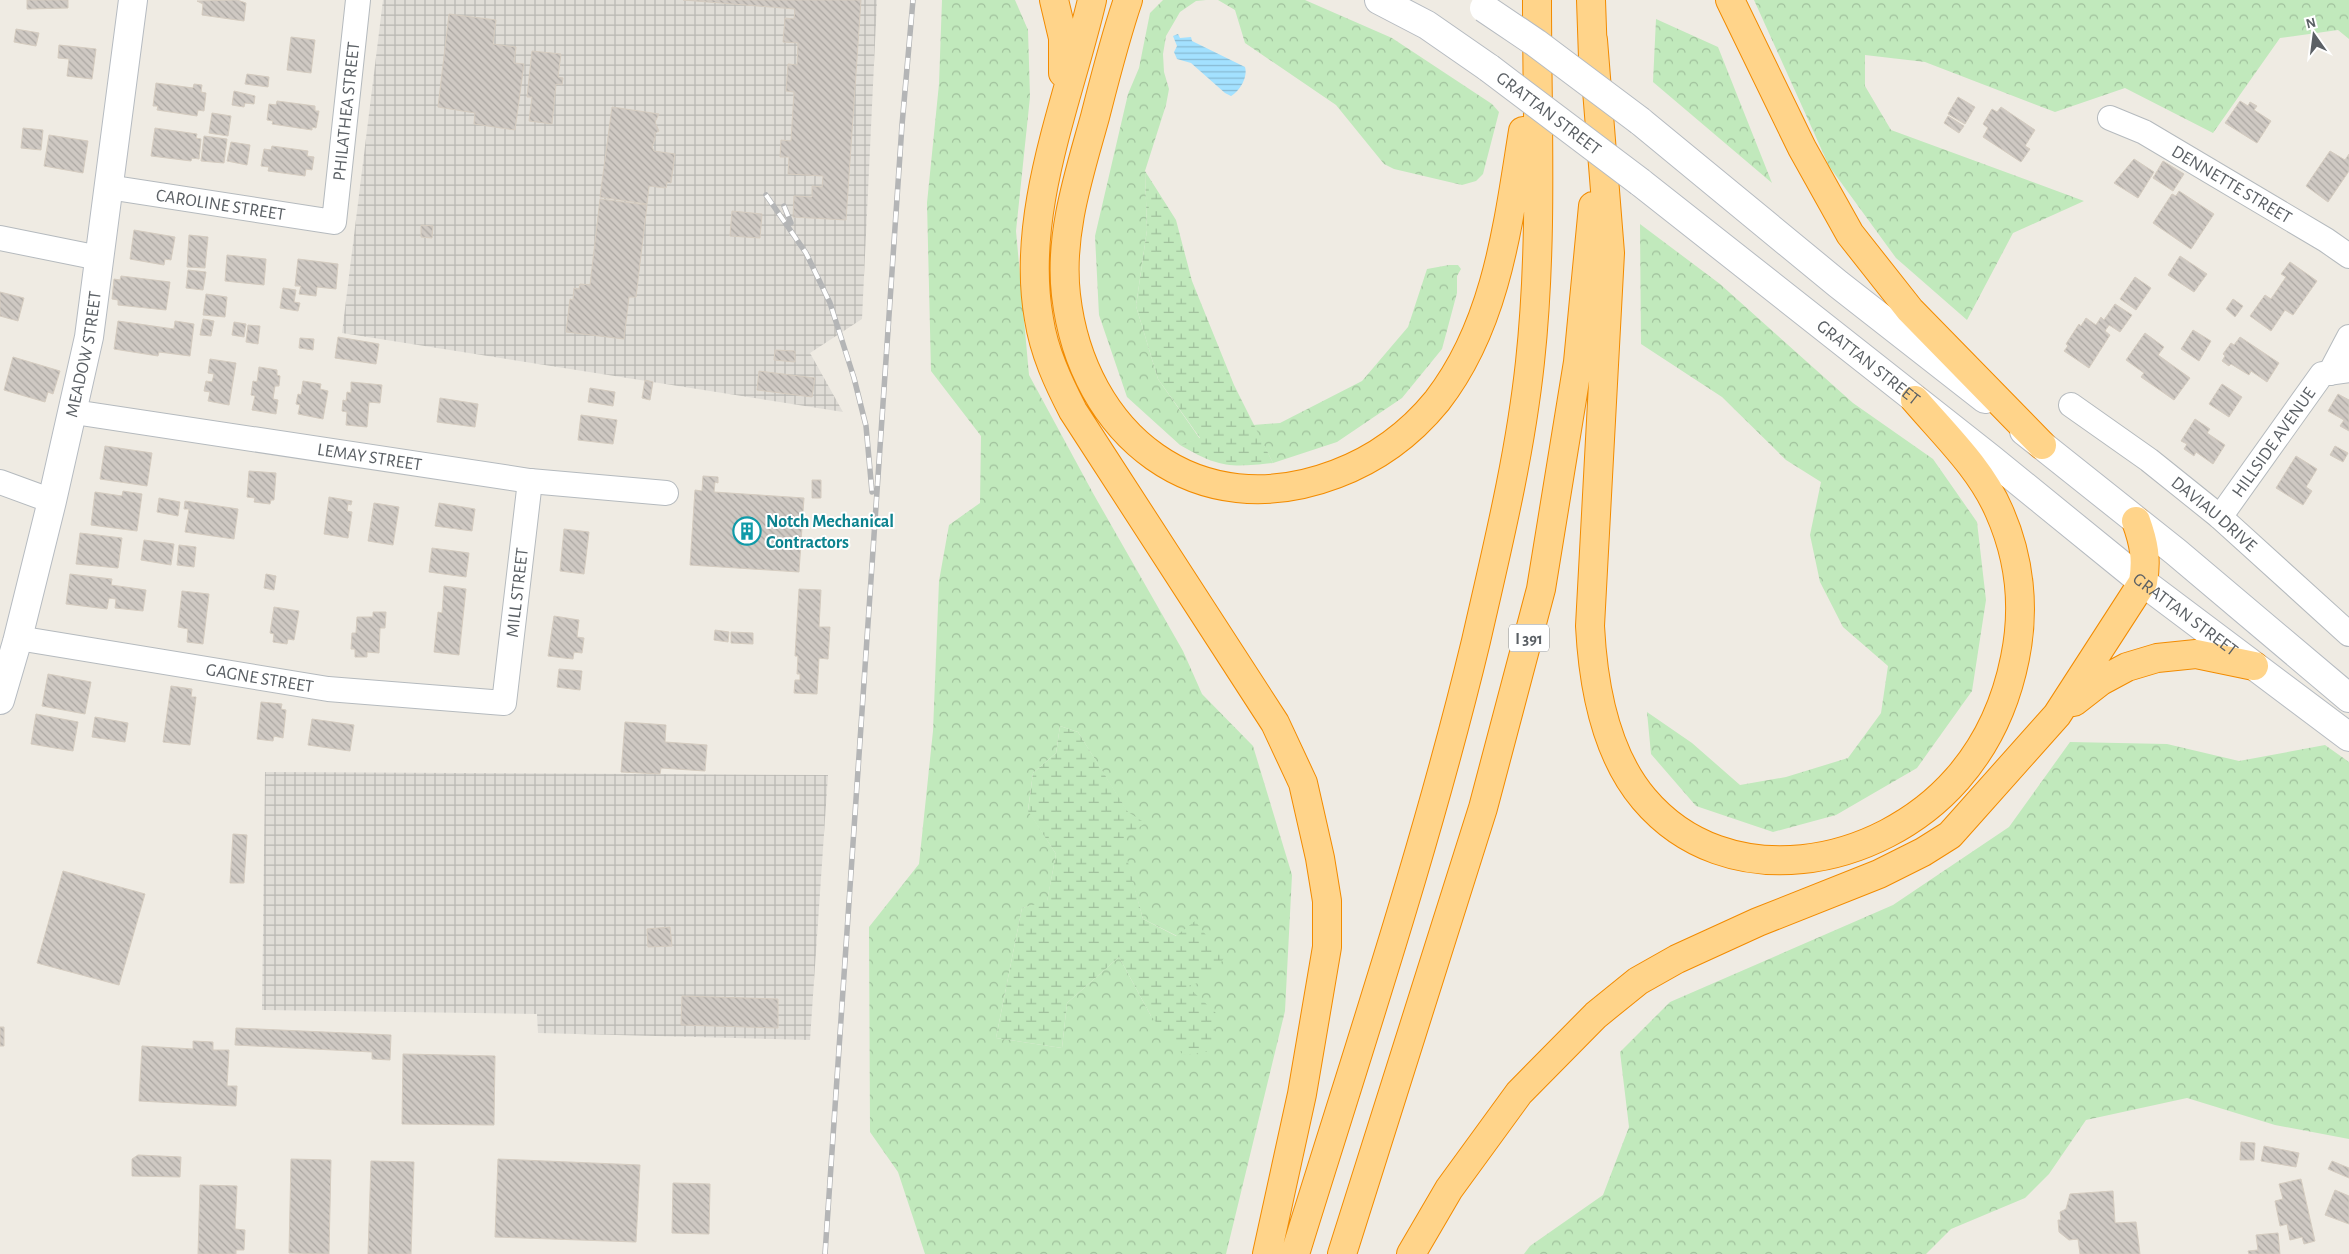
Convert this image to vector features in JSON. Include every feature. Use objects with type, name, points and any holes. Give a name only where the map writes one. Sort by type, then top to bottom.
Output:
[{"type":"highway","points":[[1054,0],[1064,48],[1056,137]]},
{"type":"highway","points":[[1092,0],[1040,206],[1034,264],[1039,321],[1050,362],[1073,411],[1275,723],[1303,783],[1320,858],[1327,901],[1327,947],[1302,1094],[1267,1254]]},
{"type":"highway","points":[[1128,0],[1079,174],[1067,231],[1065,277],[1072,336],[1087,374],[1104,405],[1115,422],[1140,447],[1176,471],[1196,479],[1215,485],[1251,489],[1288,487],[1323,479],[1381,452],[1422,418],[1460,368],[1484,319],[1506,234],[1529,97],[1537,0]]},
{"type":"highway","points":[[1295,1254],[1388,958],[1458,714],[1498,549],[1513,473],[1530,362],[1536,265],[1537,0]]},
{"type":"highway","name":"I 391","points":[[1342,1254],[1483,808],[1542,589],[1578,362],[1586,285],[1593,200],[1593,40],[1591,0]]},
{"type":"highway","points":[[1730,0],[1802,148],[1850,234],[1910,310],[2042,445]]},
{"type":"highway","points":[[1593,40],[1610,253],[1590,626],[1592,653],[1596,680],[1608,730],[1632,782],[1657,812],[1676,827],[1706,845],[1737,855],[1784,861],[1820,857],[1861,844],[1911,819],[1945,792],[1969,763],[1990,730],[2010,679],[2019,630],[2020,594],[2013,553],[2003,521],[1988,488],[1915,400]]},
{"type":"highway","points":[[1411,1254],[1449,1189],[1519,1093],[1596,1015],[1638,981],[1677,959],[1758,922],[1879,874],[1923,852],[1950,835],[2057,715],[2143,582],[2146,561],[2143,540],[2136,521]]},
{"type":"highway","points":[[2057,715],[2101,681],[2127,667],[2157,658],[2196,654],[2254,666]]},
{"type":"main road","name":"MEADOW STREET","points":[[0,700],[18,638],[74,412],[90,337],[133,0]]},
{"type":"main road","name":"GRATTAN STREET","points":[[1379,0],[1427,25],[1489,68],[1640,182],[2143,582],[2349,737]]},
{"type":"main road","points":[[1476,4],[1536,43],[1640,121],[1838,284],[2136,521],[2349,698]]},
{"type":"street","name":"PHILATHEA STREET","points":[[334,222],[358,0]]},
{"type":"street","name":"DENNETTE STREET","points":[[2110,118],[2144,132],[2326,240],[2349,256]]},
{"type":"street","name":"CAROLINE STREET","points":[[108,187],[334,222]]},
{"type":"street","points":[[0,238],[100,258]]},
{"type":"street","points":[[2340,372],[2349,337]]},
{"type":"street","name":"HILLSIDE AVENUE","points":[[2220,517],[2322,374],[2340,372]]},
{"type":"street","name":"DAVIAU DRIVE","points":[[2071,405],[2149,460],[2220,517],[2349,634]]},
{"type":"street","name":"LEMAY STREET","points":[[74,412],[530,481],[666,493]]},
{"type":"street","name":"MILL STREET","points":[[504,703],[530,481]]},
{"type":"street","points":[[0,482],[52,500]]},
{"type":"street","name":"GAGNE STREET","points":[[18,638],[328,689],[504,703]]},
{"type":"shaded area","points":[[383,0],[877,0],[862,319],[810,353],[843,412],[342,333]]},
{"type":"shaded area","points":[[265,772],[828,775],[810,1040],[538,1033],[537,1014],[262,1010]]},
{"type":"green space","points":[[942,0],[1015,0],[1028,30],[1030,97],[1016,231],[1029,375],[1094,495],[1183,651],[1202,694],[1253,746],[1292,875],[1285,1011],[1226,1254],[925,1254],[898,1172],[870,1132],[869,927],[919,864],[933,731],[939,581],[949,525],[980,503],[981,436],[931,371],[927,203],[939,84]],"holes":[[[1060,726],[1078,732],[1128,813],[1144,823],[1121,840],[1143,919],[1177,936],[1187,986],[1151,1016],[1119,957],[1067,1003],[1062,1048],[996,1038],[1022,908],[1047,902],[1056,854],[1028,810],[1033,773],[1056,753]]]},
{"type":"green space","points":[[1163,0],[1206,0],[1196,1],[1180,12],[1166,36],[1163,54],[1164,72],[1169,89],[1166,105],[1145,171],[1147,230],[1136,306],[1158,379],[1200,439],[1180,445],[1127,397],[1099,315],[1095,236],[1128,94],[1139,68],[1150,13]]},
{"type":"green space","points":[[1218,0],[1305,0],[1392,38],[1492,104],[1499,112],[1483,174],[1476,181],[1462,185],[1394,169],[1384,164],[1336,105],[1245,43],[1235,10]]},
{"type":"green space","points":[[1754,0],[2349,0],[2349,39],[2338,30],[2280,38],[2213,133],[2125,88],[2055,112],[1925,62],[1865,55],[1865,86],[1891,130],[2084,201],[2013,233],[1967,320],[1896,258],[1829,166]]},
{"type":"green space","points":[[1656,19],[1718,47],[1772,183],[1653,82]]},
{"type":"green space","points":[[1145,171],[1176,220],[1192,281],[1234,385],[1273,463],[1224,464],[1204,458],[1180,445],[1200,438],[1158,379],[1136,306],[1147,230]]},
{"type":"green space","points":[[1640,224],[1720,284],[1853,403],[1933,459],[1977,522],[1986,600],[1972,691],[1917,768],[1836,815],[1773,832],[1696,806],[1651,754],[1647,712],[1692,743],[1740,785],[1786,777],[1848,758],[1881,713],[1888,666],[1843,627],[1820,582],[1810,535],[1821,482],[1786,460],[1722,397],[1641,344]]},
{"type":"green space","points":[[1458,265],[1461,269],[1457,276],[1457,293],[1442,349],[1402,398],[1337,442],[1273,463],[1253,425],[1280,423],[1362,381],[1408,327],[1427,269]]},
{"type":"green space","points":[[1060,726],[1078,732],[1128,812],[1145,823],[1122,840],[1143,919],[1176,936],[1195,921],[1224,958],[1209,980],[1187,986],[1218,1015],[1211,1051],[1183,1055],[1151,1016],[1119,957],[1067,1003],[1062,1048],[996,1038],[1022,908],[1047,901],[1056,854],[1028,811],[1033,773],[1056,753]]},
{"type":"green space","points":[[2070,742],[2167,744],[2239,761],[2325,745],[2349,762],[2349,1139],[2275,1125],[2187,1098],[2086,1120],[2049,1174],[2025,1198],[1951,1229],[1926,1254],[1524,1254],[1530,1246],[1603,1195],[1629,1127],[1620,1052],[1670,1002],[1893,905],[2009,827]]},
{"type":"water","points":[[1178,34],[1180,38],[1191,37],[1192,41],[1245,67],[1244,79],[1237,91],[1231,96],[1225,93],[1191,63],[1177,59],[1174,52],[1177,46],[1173,36]]},
{"type":"building","points":[[27,0],[68,0],[68,8],[27,9]]},
{"type":"building","points":[[237,0],[246,3],[244,21],[202,15],[203,4],[197,1]]},
{"type":"building","points":[[683,0],[861,0],[846,220],[793,217],[794,196],[812,197],[812,186],[822,187],[823,176],[788,174],[789,157],[780,157],[781,140],[791,141],[794,92],[786,91],[788,64],[797,65],[798,43],[783,42],[785,18],[794,19],[795,9]]},
{"type":"building","points":[[449,14],[496,20],[493,44],[516,47],[514,63],[524,64],[515,130],[474,124],[475,113],[438,107]]},
{"type":"building","points":[[16,29],[39,33],[36,46],[14,42]]},
{"type":"building","points":[[291,37],[315,40],[311,73],[287,70]]},
{"type":"building","points":[[59,45],[96,49],[92,79],[67,76],[69,59],[58,58]]},
{"type":"building","points":[[532,51],[561,54],[558,77],[563,78],[562,85],[556,84],[552,124],[529,121],[532,97],[527,97]]},
{"type":"building","points":[[247,74],[269,77],[268,87],[245,84]]},
{"type":"building","points":[[156,83],[193,88],[194,84],[202,85],[201,92],[206,93],[204,111],[198,110],[197,116],[157,110],[158,106],[153,106]]},
{"type":"building","points":[[234,91],[255,96],[254,104],[245,103],[244,107],[232,105]]},
{"type":"building","points":[[1958,97],[1975,107],[1965,124],[1948,114]]},
{"type":"building","points":[[277,101],[315,106],[315,111],[319,111],[316,128],[312,127],[312,130],[272,124],[273,121],[267,120],[269,104],[276,105]]},
{"type":"building","points":[[2240,101],[2248,106],[2250,102],[2257,106],[2254,110],[2271,121],[2257,143],[2225,123]]},
{"type":"building","points":[[612,107],[659,114],[655,122],[659,131],[655,133],[652,147],[654,151],[675,154],[671,183],[667,182],[666,188],[649,186],[647,204],[600,197]]},
{"type":"building","points":[[2001,107],[2035,130],[2025,146],[2030,149],[2021,162],[1983,137],[1988,128],[1983,124],[1992,109],[1997,112]]},
{"type":"building","points":[[212,113],[231,116],[228,136],[209,133]]},
{"type":"building","points":[[1948,116],[1964,126],[1959,133],[1944,123]]},
{"type":"building","points":[[23,128],[43,130],[41,150],[21,148]]},
{"type":"building","points":[[155,128],[197,134],[196,138],[201,139],[199,159],[192,158],[191,161],[151,156]]},
{"type":"building","points":[[49,135],[88,141],[83,173],[44,166]]},
{"type":"building","points":[[204,136],[227,139],[224,163],[201,161]]},
{"type":"building","points":[[231,142],[250,145],[247,165],[227,161]]},
{"type":"building","points":[[272,146],[308,151],[307,156],[314,157],[312,170],[306,169],[305,176],[268,171],[269,167],[261,166],[264,149],[271,150]]},
{"type":"building","points":[[2330,151],[2345,160],[2349,154],[2349,171],[2328,202],[2306,186]]},
{"type":"building","points":[[2134,159],[2154,172],[2138,198],[2114,183]]},
{"type":"building","points":[[2163,161],[2184,174],[2173,191],[2153,178]]},
{"type":"building","points":[[2179,191],[2214,214],[2191,249],[2153,223],[2172,194],[2176,196]]},
{"type":"building","points":[[600,199],[647,205],[636,297],[629,297],[624,339],[566,332],[570,299],[573,300],[574,288],[579,289],[580,284],[590,285]]},
{"type":"building","points":[[732,211],[762,214],[760,238],[730,236]]},
{"type":"building","points":[[421,225],[433,226],[432,238],[421,237]]},
{"type":"building","points":[[134,230],[175,237],[171,260],[165,259],[164,265],[130,259]]},
{"type":"building","points":[[189,235],[208,237],[205,268],[187,267]]},
{"type":"building","points":[[227,255],[266,259],[264,285],[225,281]]},
{"type":"building","points":[[2180,256],[2207,274],[2194,292],[2168,275]]},
{"type":"building","points":[[298,259],[338,264],[336,289],[317,287],[316,296],[299,294],[301,286],[295,286]]},
{"type":"building","points":[[2290,262],[2317,281],[2293,315],[2285,310],[2271,331],[2250,316],[2265,295],[2271,299],[2286,277],[2281,274]]},
{"type":"building","points":[[188,270],[206,272],[203,290],[186,288]]},
{"type":"building","points":[[121,276],[170,282],[166,310],[118,305],[118,300],[112,299],[114,279],[120,280]]},
{"type":"building","points":[[2135,277],[2151,288],[2136,310],[2120,299]]},
{"type":"building","points":[[283,288],[296,290],[294,302],[300,303],[298,311],[280,308]]},
{"type":"building","points":[[0,292],[24,298],[18,321],[0,316]]},
{"type":"building","points":[[206,294],[227,297],[225,317],[203,315]]},
{"type":"building","points":[[2233,299],[2243,306],[2235,317],[2226,309]]},
{"type":"building","points":[[2115,304],[2132,315],[2120,332],[2109,325],[2105,331],[2110,335],[2089,368],[2064,351],[2068,346],[2066,344],[2079,324],[2081,326],[2086,318],[2096,325],[2101,317],[2104,320]]},
{"type":"building","points":[[203,319],[214,321],[211,336],[200,335]]},
{"type":"building","points":[[118,321],[174,329],[175,321],[194,324],[190,356],[159,352],[158,356],[114,349]]},
{"type":"building","points":[[234,322],[246,324],[244,337],[232,335]]},
{"type":"building","points":[[248,325],[260,326],[258,344],[246,342]]},
{"type":"building","points":[[2193,330],[2211,341],[2199,361],[2181,349]]},
{"type":"building","points":[[2145,333],[2164,347],[2158,355],[2190,378],[2174,400],[2141,377],[2144,373],[2126,360]]},
{"type":"building","points":[[338,337],[379,344],[376,364],[335,358]]},
{"type":"building","points":[[2240,337],[2279,363],[2267,382],[2251,371],[2249,375],[2222,361],[2225,356],[2223,354],[2231,343],[2234,345]]},
{"type":"building","points":[[300,338],[314,339],[313,350],[299,348]]},
{"type":"building","points":[[775,350],[795,351],[795,362],[774,360]]},
{"type":"building","points":[[13,357],[60,371],[53,394],[48,392],[45,402],[4,390]]},
{"type":"building","points":[[210,359],[236,363],[229,405],[208,401],[210,392],[204,391],[206,381],[212,382],[214,374],[208,373]]},
{"type":"building","points":[[259,367],[277,370],[277,375],[280,376],[279,386],[275,386],[273,399],[278,400],[276,414],[252,410],[255,396],[251,395],[253,381],[257,382]]},
{"type":"building","points":[[759,371],[815,378],[812,397],[757,390]]},
{"type":"building","points":[[645,380],[653,382],[650,400],[642,398]]},
{"type":"building","points":[[303,381],[321,384],[320,389],[328,391],[323,419],[298,414],[300,405],[296,404],[298,394],[301,395]]},
{"type":"building","points":[[351,382],[382,385],[380,403],[369,402],[367,427],[346,425],[347,412],[342,411],[343,400],[346,401],[347,392],[351,393]]},
{"type":"building","points":[[2222,384],[2242,397],[2229,417],[2209,404]]},
{"type":"building","points":[[590,388],[615,392],[613,406],[588,402]]},
{"type":"building","points":[[2338,394],[2349,400],[2349,431],[2340,426],[2344,420],[2328,411]]},
{"type":"building","points":[[440,398],[478,404],[475,427],[437,422]]},
{"type":"building","points":[[581,415],[617,420],[613,444],[578,440]]},
{"type":"building","points":[[2195,419],[2210,429],[2207,433],[2225,445],[2213,464],[2196,452],[2194,456],[2184,449],[2187,444],[2181,441]]},
{"type":"building","points":[[105,446],[152,453],[147,486],[100,479]]},
{"type":"building","points":[[2335,446],[2348,453],[2343,462],[2330,455]]},
{"type":"building","points":[[2296,456],[2317,469],[2306,487],[2312,491],[2303,505],[2276,488]]},
{"type":"building","points":[[249,471],[276,473],[274,500],[271,500],[270,504],[254,502],[255,498],[247,497]]},
{"type":"building","name":"Notch Mechanical Contractors","points":[[703,476],[718,477],[718,483],[715,482],[714,492],[804,498],[799,572],[690,565],[695,490],[702,491]]},
{"type":"building","points":[[812,480],[821,480],[821,498],[812,498]]},
{"type":"building","points":[[123,491],[142,494],[137,531],[91,525],[95,492],[122,496]]},
{"type":"building","points":[[329,497],[352,501],[351,505],[348,504],[347,511],[352,512],[348,538],[324,534]]},
{"type":"building","points":[[159,498],[180,502],[178,516],[157,512]]},
{"type":"building","points":[[185,501],[238,509],[234,539],[185,532],[189,509],[184,509]]},
{"type":"building","points":[[374,503],[399,507],[393,545],[368,541]]},
{"type":"building","points":[[439,503],[475,509],[472,531],[435,526]]},
{"type":"building","points":[[564,529],[589,532],[584,574],[560,571]]},
{"type":"building","points":[[80,533],[122,538],[118,568],[76,564]]},
{"type":"building","points":[[144,540],[174,544],[171,565],[141,560]]},
{"type":"building","points":[[179,545],[196,547],[194,567],[177,565]]},
{"type":"building","points":[[432,548],[469,553],[466,577],[429,572]]},
{"type":"building","points":[[70,574],[112,579],[111,585],[146,590],[143,611],[115,608],[116,599],[109,598],[107,609],[66,604]]},
{"type":"building","points":[[266,574],[276,576],[274,590],[264,588]]},
{"type":"building","points":[[444,586],[466,589],[459,655],[434,652],[438,612],[442,613]]},
{"type":"building","points":[[799,589],[821,590],[819,627],[830,627],[828,659],[819,658],[817,694],[794,693],[795,680],[800,680],[800,674],[797,674],[798,656],[795,656]]},
{"type":"building","points":[[182,591],[209,594],[203,644],[187,642],[188,629],[178,627]]},
{"type":"building","points":[[274,607],[299,611],[294,640],[288,639],[287,644],[273,642],[274,634],[270,633]]},
{"type":"building","points":[[373,612],[386,612],[385,628],[380,628],[379,653],[367,652],[367,657],[355,657],[355,649],[351,649],[352,633],[356,633],[357,617],[373,617]]},
{"type":"building","points":[[554,616],[579,620],[577,637],[584,638],[582,653],[574,652],[573,659],[548,656]]},
{"type":"building","points":[[715,630],[729,632],[728,642],[714,640]]},
{"type":"building","points":[[731,632],[753,633],[753,644],[731,643]]},
{"type":"building","points":[[559,669],[582,671],[580,690],[557,687]]},
{"type":"building","points":[[48,674],[91,682],[85,714],[42,706]]},
{"type":"building","points":[[171,686],[192,689],[191,697],[196,697],[190,745],[163,742]]},
{"type":"building","points":[[261,702],[282,704],[281,709],[286,710],[283,738],[274,736],[273,741],[257,739]]},
{"type":"building","points":[[36,714],[78,722],[73,751],[31,744]]},
{"type":"building","points":[[95,717],[128,723],[125,742],[92,737]]},
{"type":"building","points":[[312,719],[354,725],[350,751],[308,745]]},
{"type":"building","points":[[625,722],[666,725],[665,742],[707,745],[705,771],[661,768],[660,774],[621,772]]},
{"type":"building","points":[[233,834],[247,835],[244,883],[230,883]]},
{"type":"building","points":[[63,871],[145,894],[119,985],[37,963]]},
{"type":"building","points":[[670,927],[672,946],[648,947],[647,929]]},
{"type":"building","points":[[682,996],[778,999],[778,1028],[681,1025]]},
{"type":"building","points":[[0,1027],[4,1027],[4,1046],[0,1046]]},
{"type":"building","points":[[236,1028],[391,1035],[390,1060],[372,1059],[372,1052],[235,1045]]},
{"type":"building","points":[[193,1041],[213,1042],[213,1050],[229,1050],[227,1086],[237,1086],[236,1106],[139,1101],[142,1046],[193,1049]]},
{"type":"building","points":[[403,1054],[495,1056],[494,1125],[402,1124]]},
{"type":"building","points":[[2241,1142],[2255,1143],[2254,1160],[2240,1160]]},
{"type":"building","points":[[2264,1146],[2299,1153],[2296,1167],[2261,1161]]},
{"type":"building","points":[[138,1155],[181,1157],[180,1177],[132,1176],[132,1159]]},
{"type":"building","points":[[291,1159],[331,1160],[329,1254],[289,1253]]},
{"type":"building","points":[[498,1159],[640,1165],[636,1242],[495,1237]]},
{"type":"building","points":[[371,1161],[414,1162],[411,1254],[368,1254]]},
{"type":"building","points":[[2332,1161],[2349,1168],[2349,1178],[2328,1169]]},
{"type":"building","points":[[2301,1179],[2315,1241],[2304,1244],[2302,1237],[2290,1240],[2287,1224],[2280,1226],[2275,1201],[2283,1199],[2279,1184]]},
{"type":"building","points":[[673,1183],[710,1184],[709,1234],[672,1233]]},
{"type":"building","points":[[200,1185],[237,1186],[235,1229],[245,1230],[244,1250],[236,1250],[236,1254],[198,1254]]},
{"type":"building","points":[[2335,1190],[2349,1196],[2349,1224],[2325,1215]]},
{"type":"building","points":[[2113,1191],[2115,1223],[2136,1222],[2140,1254],[2080,1254],[2078,1239],[2069,1240],[2059,1232],[2058,1220],[2061,1220],[2060,1212],[2066,1209],[2070,1194]]},
{"type":"building","points":[[2278,1233],[2280,1254],[2249,1254],[2248,1251],[2258,1250],[2256,1235]]},
{"type":"railway","points":[[825,1254],[902,125],[913,0]]},
{"type":"railway","points":[[766,195],[806,253],[830,303],[854,378],[866,426],[872,492]]},
{"type":"railway","points":[[784,206],[791,223]]},
{"type":"place","name":"Notch Mechanical Contractors","points":[[747,531]]}]
